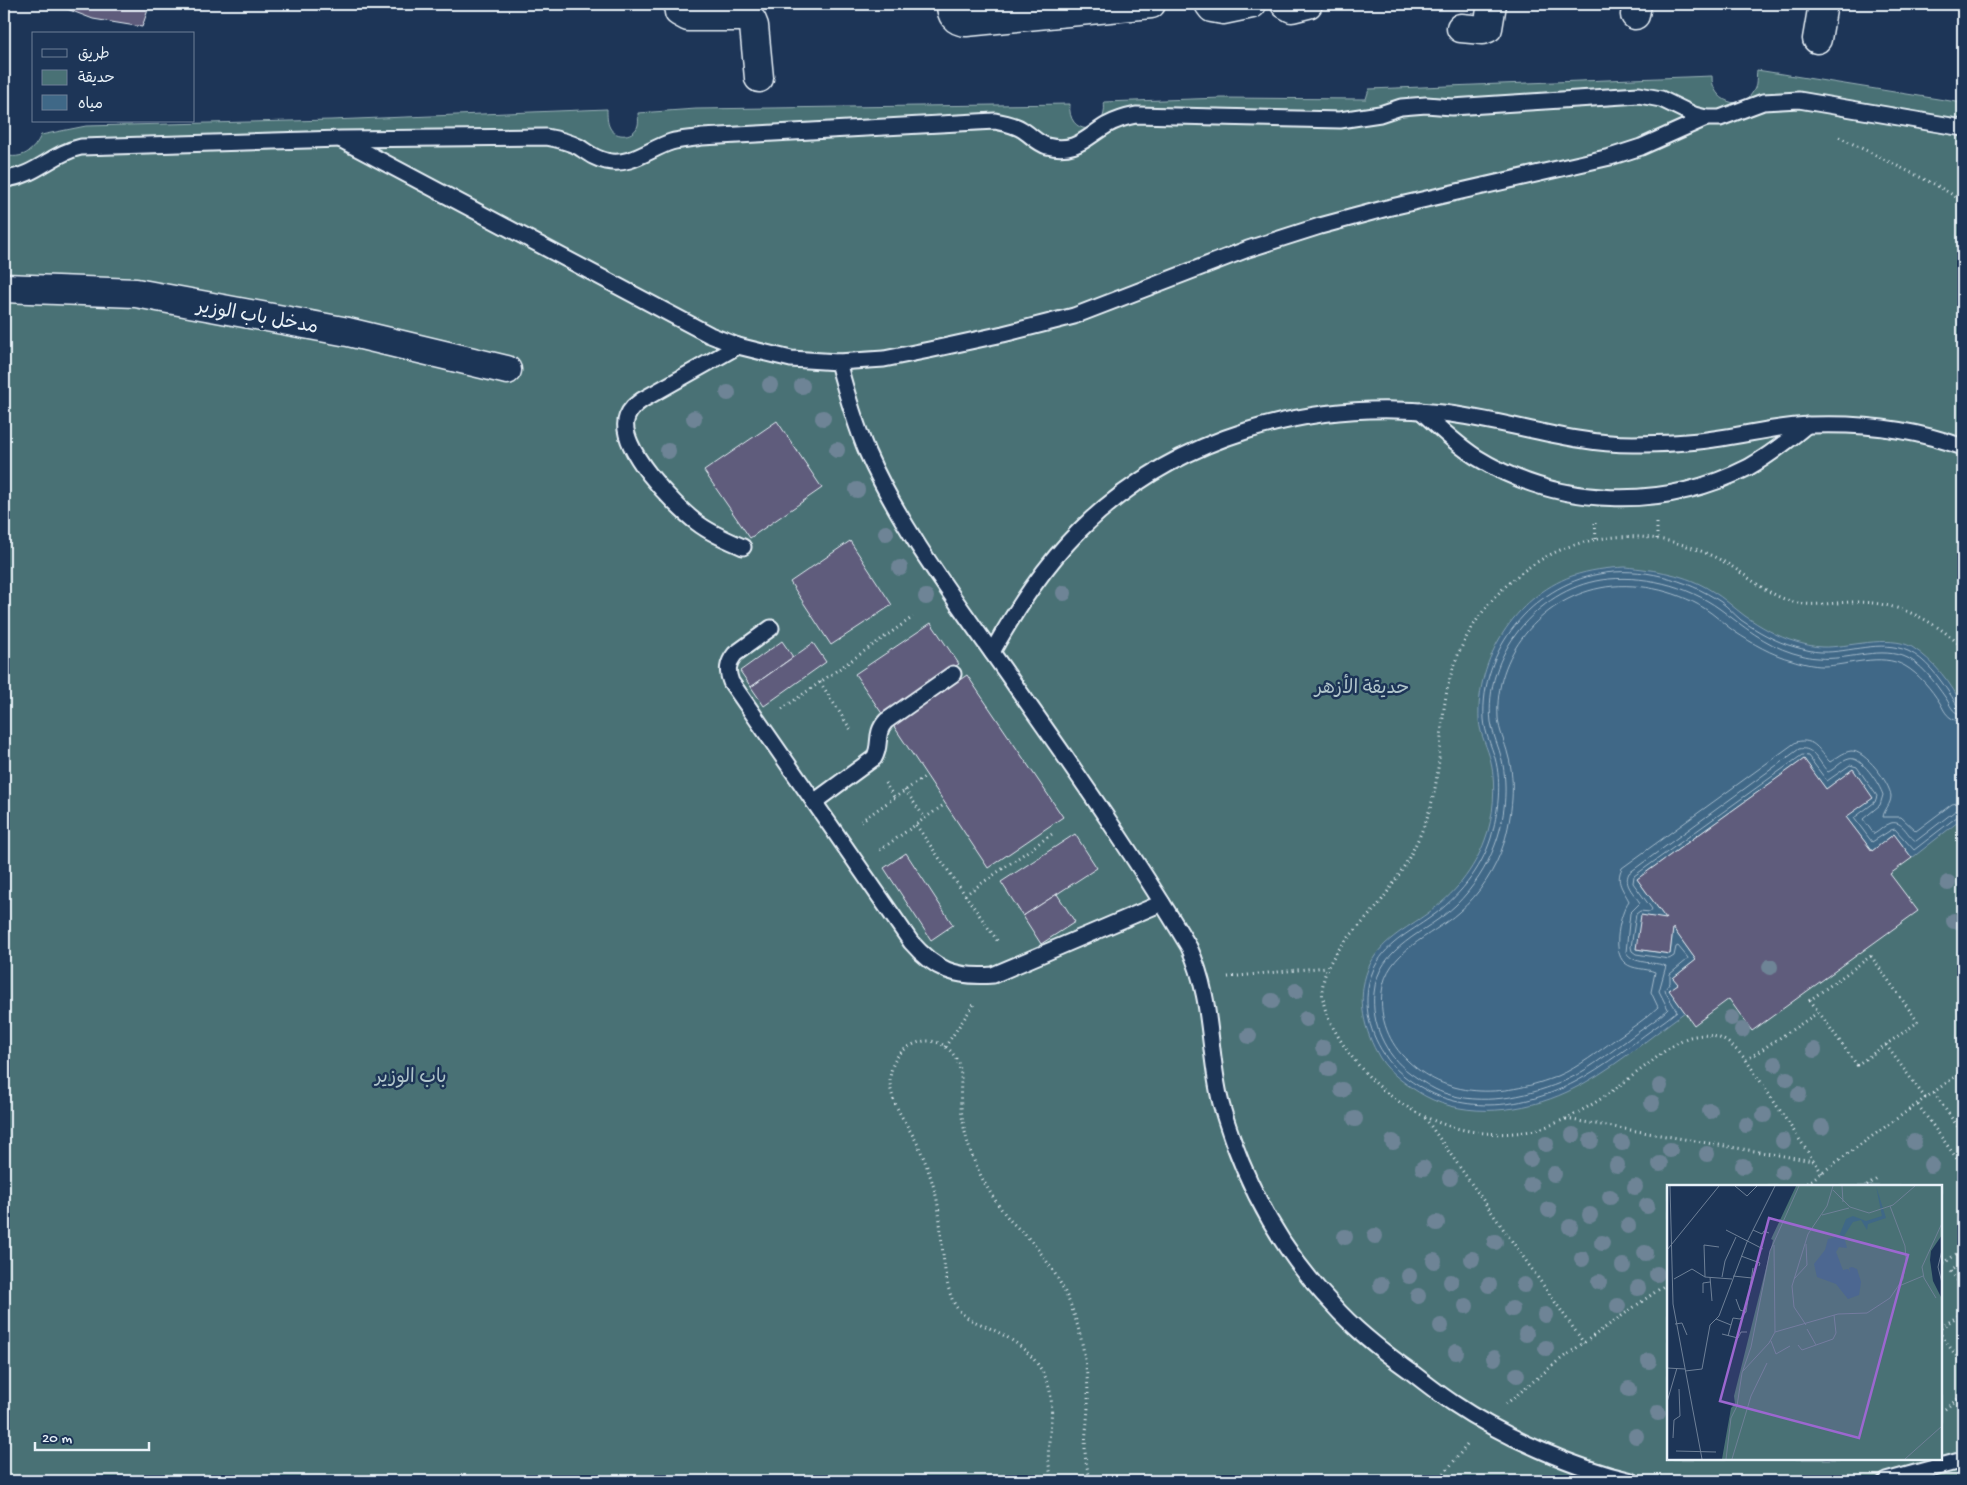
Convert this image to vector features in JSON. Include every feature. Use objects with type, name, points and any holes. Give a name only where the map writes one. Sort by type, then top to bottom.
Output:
[{"type":"street","points":[[678,4],[679,12],[688,17],[744,16],[752,21],[759,78]]},
{"type":"street","points":[[961,10],[1151,4]]},
{"type":"street","points":[[1209,4],[1212,8],[1224,10],[1252,4]]},
{"type":"street","points":[[1284,4],[1292,8],[1308,4]]},
{"type":"street","points":[[1461,28],[1483,30],[1488,28],[1492,4]]},
{"type":"street","points":[[1817,38],[1823,4]]},
{"type":"street","name":"مدخل باب الوزير","points":[[4,288],[136,293],[348,332],[508,370]]},
{"type":"lane","points":[[4,179],[31,173],[57,155],[82,147],[341,139],[546,136],[563,140],[594,158],[620,163],[635,159],[648,151],[673,142],[702,137],[995,121],[1022,129],[1045,145],[1065,148],[1084,142],[1108,124],[1136,115],[1340,120],[1426,105],[1452,107],[1639,95],[1660,99],[1694,115],[1706,118],[1720,118],[1763,102],[1799,100],[1963,128]]},
{"type":"lane","points":[[341,139],[686,323],[738,346],[791,359],[838,362],[884,359],[1004,334],[1074,316],[1248,249],[1320,226],[1387,208],[1610,157],[1649,143],[1706,118]]},
{"type":"lane","points":[[738,346],[632,407],[626,418],[626,428],[632,446],[645,467],[676,505],[697,522],[719,536],[743,547]]},
{"type":"lane","points":[[838,362],[850,407],[867,452],[888,494],[916,542],[1106,815],[1189,947],[1202,979],[1219,1095],[1233,1142],[1252,1186],[1275,1229],[1301,1268],[1332,1305],[1366,1338],[1453,1403],[1487,1423],[1541,1450],[1587,1468],[1630,1481]]},
{"type":"lane","points":[[992,652],[1026,594],[1046,567],[1080,530],[1110,503],[1178,458],[1214,441],[1256,428],[1299,418],[1343,412],[1421,411],[1496,422],[1538,433],[1581,440],[1624,444],[1669,444],[1807,425],[1855,424],[1902,430],[1963,447]]},
{"type":"lane","points":[[1421,411],[1447,436],[1476,457],[1508,474],[1541,486],[1576,495],[1617,498],[1658,496],[1683,492],[1717,481],[1749,466],[1780,447],[1807,425]]},
{"type":"lane","points":[[771,628],[734,654],[728,667],[731,682],[911,942],[923,956],[938,967],[955,974],[993,975],[1162,903]]},
{"type":"lane","points":[[814,802],[874,758],[878,748],[879,731],[886,721],[953,674]]},
{"type":"lane","points":[[1886,1481],[1963,1460]]},
{"type":"path","points":[[1894,165],[1936,184],[1963,201]]},
{"type":"path","points":[[1822,1173],[1746,1060],[1732,1044],[1713,1035],[1692,1036],[1673,1046],[1602,1098],[1565,1119],[1542,1128],[1516,1133],[1490,1134],[1452,1128],[1425,1118],[1400,1103],[1366,1076],[1348,1053],[1327,1015],[1323,984],[1327,967],[1335,951],[1375,909],[1399,875],[1424,824],[1434,796],[1441,756],[1446,693],[1460,649],[1474,623],[1493,599],[1514,578],[1539,560],[1566,547],[1596,539],[1639,536],[1665,540],[1701,551],[1727,564],[1759,586],[1792,602],[1813,605],[1863,603],[1899,608],[1924,618],[1963,648]]},
{"type":"path","points":[[760,725],[913,617]]},
{"type":"path","points":[[838,837],[926,776]]},
{"type":"path","points":[[905,790],[925,818]]},
{"type":"path","points":[[858,866],[945,804]]},
{"type":"path","points":[[916,825],[1015,967]]},
{"type":"path","points":[[965,895],[1055,832]]},
{"type":"path","points":[[1871,956],[1918,1022],[1886,1044],[1857,1065],[1810,1000],[1871,956]]},
{"type":"path","points":[[1202,979],[1327,967]]},
{"type":"path","points":[[945,1047],[993,975]]},
{"type":"path","points":[[1746,1060],[1819,1012]]},
{"type":"path","points":[[1053,1481],[1048,1455],[1053,1416],[1052,1398],[1047,1380],[1040,1366],[1018,1344],[971,1321],[955,1306],[946,1284],[941,1224],[936,1197],[918,1146],[892,1096],[890,1070],[895,1058],[904,1049],[915,1043],[928,1041],[940,1044],[951,1051],[958,1061],[961,1074],[960,1096],[963,1121],[969,1147],[979,1171],[993,1197],[1010,1220],[1031,1241],[1050,1265],[1065,1292],[1076,1321],[1087,1374],[1088,1406],[1084,1455],[1092,1481]]},
{"type":"path","points":[[1886,1044],[1926,1099]]},
{"type":"path","points":[[1804,1185],[1963,1071]]},
{"type":"path","points":[[1934,1093],[1963,1134]]},
{"type":"path","points":[[1918,1105],[1963,1168]]},
{"type":"path","points":[[1425,1118],[1584,1343]]},
{"type":"path","points":[[1565,1119],[1814,1162]]},
{"type":"path","points":[[1869,1185],[1877,1179]]},
{"type":"path","points":[[1942,1260],[1944,1263],[1963,1249]]},
{"type":"path","points":[[1963,1263],[1951,1271],[1963,1288]]},
{"type":"path","points":[[1438,1481],[1462,1450],[1521,1391],[1667,1284]]},
{"type":"path","points":[[1942,1327],[1963,1312]]},
{"type":"path","points":[[1942,1336],[1963,1365]]},
{"type":"path","points":[[1945,1409],[1963,1395]]},
{"type":"green space","name":"حديقة الأزهر","points":[[1757,70],[1963,103],[1963,1481],[4,1481],[4,155],[16,156],[27,153],[35,146],[41,135],[86,126],[331,120],[607,109],[610,128],[616,134],[625,135],[636,129],[638,113],[696,109],[1070,104],[1074,123],[1080,127],[1087,128],[1094,127],[1100,122],[1104,113],[1104,102],[1222,98],[1366,99],[1369,89],[1712,76],[1716,92],[1722,98],[1735,103],[1749,97],[1756,83]]},
{"type":"water","points":[[1625,567],[1659,571],[1692,580],[1716,594],[1763,627],[1796,642],[1812,646],[1832,647],[1867,642],[1891,642],[1902,643],[1912,647],[1928,659],[1942,674],[1963,707],[1963,818],[1912,858],[1894,834],[1872,851],[1846,817],[1852,770],[1826,789],[1804,759],[1637,879],[1666,919],[1636,949],[1670,954],[1673,928],[1696,960],[1674,977],[1678,984],[1670,990],[1685,1012],[1598,1075],[1550,1099],[1514,1108],[1496,1110],[1459,1108],[1441,1103],[1406,1084],[1380,1058],[1366,1026],[1362,1003],[1364,980],[1373,959],[1386,943],[1428,913],[1455,890],[1475,862],[1485,840],[1492,812],[1493,781],[1491,762],[1482,736],[1479,720],[1480,697],[1484,675],[1492,653],[1503,633],[1533,599],[1552,586],[1585,572]]},
{"type":"building","points":[[54,4],[150,4],[142,27],[93,19]]},
{"type":"building","points":[[777,421],[822,488],[750,538],[704,471]]},
{"type":"building","points":[[850,541],[892,605],[831,645],[790,582]]},
{"type":"building","points":[[931,623],[959,664],[883,715],[855,674]]},
{"type":"building","points":[[782,641],[793,657],[751,687],[740,671]]},
{"type":"building","points":[[813,643],[826,662],[764,706],[751,687]]},
{"type":"building","points":[[967,675],[1063,817],[988,868],[893,725]]},
{"type":"building","points":[[1804,759],[1826,789],[1853,769],[1873,798],[1846,817],[1872,851],[1894,834],[1912,858],[1890,874],[1918,911],[1752,1031],[1729,999],[1694,1025],[1669,990],[1678,984],[1673,978],[1696,960],[1673,928],[1670,954],[1636,949],[1641,915],[1666,919],[1637,879]]},
{"type":"building","points":[[1075,834],[1097,868],[1023,916],[1001,882]]},
{"type":"building","points":[[906,853],[953,925],[931,940],[884,868]]},
{"type":"building","points":[[1057,894],[1075,922],[1041,944],[1023,916]]},
{"type":"park label","name":"باب الوزير","points":[[411,1075]]}]
